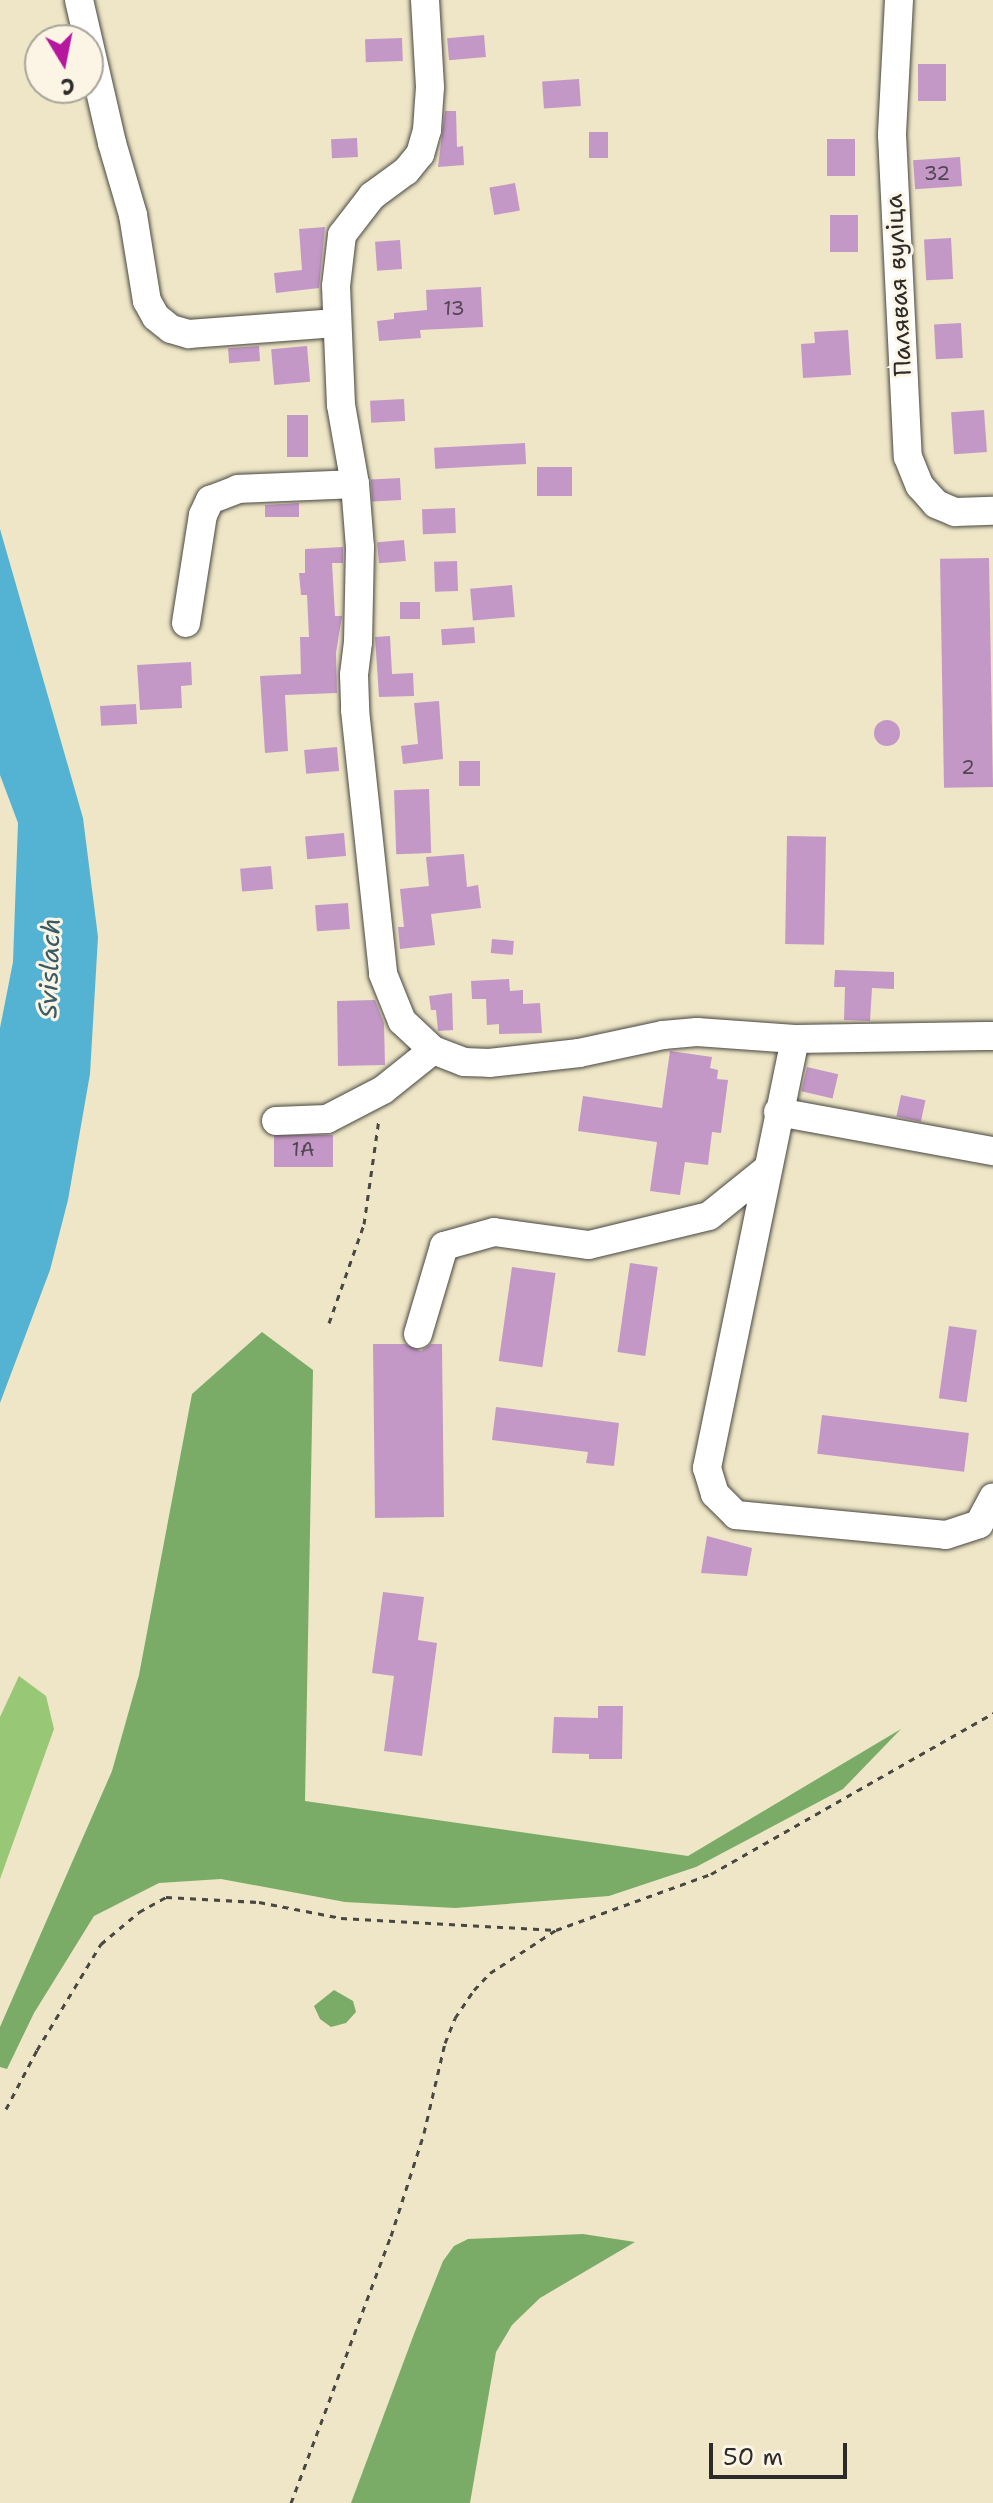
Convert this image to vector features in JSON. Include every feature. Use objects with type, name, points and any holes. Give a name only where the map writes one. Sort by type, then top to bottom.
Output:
[{"type":"street","points":[[79,0],[112,143],[133,215],[147,301],[156,317],[171,329],[189,334],[336,323]]},
{"type":"street","points":[[425,0],[430,87],[427,130],[420,154],[413,163],[372,196],[342,235],[338,249],[336,323],[341,405],[355,484],[360,547],[358,642],[354,675],[374,912],[390,999],[402,1021],[433,1050],[464,1062],[489,1063],[579,1053],[685,1033],[795,1039],[993,1036]]},
{"type":"street","name":"Палявая вуліца","points":[[899,0],[892,135],[908,457],[920,486],[936,504],[955,512],[993,511]]},
{"type":"street","points":[[186,623],[203,515],[210,500],[238,489],[355,484]]},
{"type":"street","points":[[795,1039],[707,1468],[715,1494],[736,1515],[946,1535],[979,1524],[993,1498]]},
{"type":"street","points":[[276,1121],[327,1119],[383,1090],[433,1050]]},
{"type":"street","points":[[778,1112],[993,1151]]},
{"type":"street","points":[[418,1334],[444,1246],[494,1232],[589,1245],[709,1216],[766,1170]]},
{"type":"path","points":[[329,1323],[364,1224],[383,1090]]},
{"type":"path","points":[[291,2503],[391,2236],[424,2133],[445,2043],[455,2018],[474,1990],[490,1973],[556,1930],[711,1874],[993,1713]]},
{"type":"path","points":[[6,2109],[37,2050],[101,1944],[139,1912],[166,1897],[259,1902],[341,1918],[556,1930]]},
{"type":"green space","points":[[262,1332],[313,1370],[305,1801],[688,1856],[901,1729],[843,1789],[696,1867],[609,1896],[455,1908],[345,1902],[221,1879],[159,1883],[94,1916],[34,2013],[7,2069],[0,2067],[0,2027],[112,1771],[139,1675],[192,1394]]},
{"type":"green space","points":[[19,1676],[46,1696],[54,1729],[0,1879],[0,1717]]},
{"type":"green space","points":[[334,1990],[353,2001],[356,2012],[346,2023],[331,2027],[320,2019],[314,2006]]},
{"type":"green space","points":[[583,2234],[635,2242],[540,2298],[512,2325],[496,2352],[470,2503],[351,2503],[443,2261],[454,2246],[468,2239]]},
{"type":"water","name":"Svislach","points":[[0,529],[83,818],[98,937],[90,1074],[68,1200],[50,1270],[0,1403],[0,1028],[13,962],[18,823],[0,775]]},
{"type":"building","points":[[484,35],[486,57],[449,60],[447,38]]},
{"type":"building","points":[[402,38],[403,61],[366,62],[365,39]]},
{"type":"building","points":[[918,64],[946,64],[946,101],[918,101]]},
{"type":"building","points":[[579,79],[581,106],[544,109],[542,82]]},
{"type":"building","points":[[445,111],[456,111],[457,147],[463,146],[464,165],[438,167]]},
{"type":"building","points":[[589,132],[608,132],[608,158],[589,158]]},
{"type":"building","points":[[357,138],[358,157],[332,158],[331,139]]},
{"type":"building","points":[[827,139],[855,139],[855,176],[827,176]]},
{"type":"building","points":[[960,157],[962,186],[915,189],[913,160]]},
{"type":"building","points":[[515,183],[520,211],[494,215],[489,188]]},
{"type":"building","points":[[830,215],[858,215],[858,252],[830,252]]},
{"type":"building","points":[[325,227],[319,288],[276,293],[274,273],[302,270],[299,229]]},
{"type":"building","points":[[951,238],[953,279],[926,280],[924,239]]},
{"type":"building","points":[[400,240],[402,269],[377,271],[375,242]]},
{"type":"building","points":[[481,287],[483,327],[420,330],[421,338],[379,341],[377,321],[394,319],[394,313],[427,310],[426,290]]},
{"type":"building","points":[[961,323],[963,358],[936,359],[934,324]]},
{"type":"building","points":[[848,330],[851,375],[803,378],[801,344],[815,343],[814,332]]},
{"type":"building","points":[[259,346],[260,361],[229,363],[228,348]]},
{"type":"building","points":[[307,346],[310,382],[274,385],[271,349]]},
{"type":"building","points":[[404,399],[405,421],[371,423],[370,401]]},
{"type":"building","points":[[984,410],[987,452],[954,454],[951,412]]},
{"type":"building","points":[[287,415],[308,415],[308,457],[287,457]]},
{"type":"building","points":[[525,443],[526,464],[435,469],[434,448]]},
{"type":"building","points":[[537,467],[572,467],[572,496],[537,496]]},
{"type":"building","points":[[400,478],[401,500],[372,501],[371,480]]},
{"type":"building","points":[[299,503],[299,517],[265,517],[265,505]]},
{"type":"building","points":[[455,508],[456,533],[423,534],[422,509]]},
{"type":"building","points":[[404,540],[406,561],[379,563],[377,542]]},
{"type":"building","points":[[343,547],[343,563],[332,563],[335,616],[342,616],[336,653],[337,693],[285,695],[288,751],[265,753],[260,676],[301,674],[300,637],[309,637],[307,595],[301,595],[299,573],[305,573],[305,549]]},
{"type":"building","points":[[989,558],[993,787],[944,788],[940,559]]},
{"type":"building","points":[[457,561],[458,591],[435,592],[434,562]]},
{"type":"building","points":[[512,585],[515,617],[473,621],[470,589]]},
{"type":"building","points":[[400,602],[420,602],[420,619],[400,619]]},
{"type":"building","points":[[474,627],[475,643],[442,645],[441,629]]},
{"type":"building","points":[[390,636],[392,674],[413,673],[414,696],[379,697],[375,637]]},
{"type":"building","points":[[191,662],[192,685],[181,686],[182,708],[140,710],[137,665]]},
{"type":"building","points":[[439,701],[443,759],[403,764],[401,746],[418,744],[414,703]]},
{"type":"building","points":[[136,704],[137,724],[101,726],[100,706]]},
{"type":"building","points":[[887,720],[896,724],[900,733],[896,742],[887,746],[878,742],[874,733],[878,724]]},
{"type":"building","points":[[337,747],[339,771],[306,774],[304,750]]},
{"type":"building","points":[[459,761],[480,761],[480,786],[459,786]]},
{"type":"building","points":[[429,789],[431,853],[396,854],[394,790]]},
{"type":"building","points":[[344,833],[346,856],[307,859],[305,836]]},
{"type":"building","points":[[787,836],[826,837],[824,945],[785,944]]},
{"type":"building","points":[[464,854],[467,887],[478,885],[481,908],[431,914],[435,945],[400,949],[398,927],[404,927],[400,889],[429,886],[426,857]]},
{"type":"building","points":[[271,866],[273,889],[242,892],[240,869]]},
{"type":"building","points":[[348,903],[350,929],[317,931],[315,905]]},
{"type":"building","points":[[492,939],[514,941],[513,955],[491,953]]},
{"type":"building","points":[[835,970],[894,972],[894,989],[872,988],[870,1021],[844,1020],[845,987],[834,987]]},
{"type":"building","points":[[509,979],[510,991],[523,990],[523,1004],[540,1003],[542,1033],[499,1034],[499,1024],[487,1025],[486,999],[472,999],[471,981]]},
{"type":"building","points":[[452,993],[453,1030],[438,1031],[436,1010],[431,1010],[429,996]]},
{"type":"building","points":[[375,1000],[384,1023],[385,1065],[338,1066],[337,1001]]},
{"type":"building","points":[[670,1051],[712,1057],[710,1068],[718,1070],[717,1079],[728,1080],[721,1133],[712,1132],[708,1165],[685,1162],[680,1195],[650,1191],[657,1142],[578,1131],[583,1096],[662,1108]]},
{"type":"building","points":[[807,1067],[838,1074],[833,1099],[801,1091]]},
{"type":"building","points":[[901,1095],[925,1100],[921,1122],[896,1117]]},
{"type":"building","points":[[274,1135],[333,1135],[333,1167],[274,1167]]},
{"type":"building","points":[[630,1263],[658,1267],[645,1356],[617,1352]]},
{"type":"building","points":[[512,1267],[556,1273],[542,1367],[499,1361]]},
{"type":"building","points":[[949,1326],[977,1330],[967,1402],[939,1398]]},
{"type":"building","points":[[373,1344],[405,1344],[421,1351],[431,1344],[442,1344],[444,1517],[375,1518]]},
{"type":"building","points":[[496,1407],[619,1423],[614,1466],[586,1463],[588,1452],[492,1440]]},
{"type":"building","points":[[822,1415],[969,1433],[964,1472],[817,1454]]},
{"type":"building","points":[[707,1536],[752,1548],[747,1576],[701,1573]]},
{"type":"building","points":[[383,1592],[424,1597],[418,1640],[437,1643],[422,1756],[384,1751],[394,1676],[372,1673]]},
{"type":"building","points":[[598,1706],[623,1706],[622,1759],[589,1759],[589,1754],[552,1753],[554,1717],[598,1718]]}]
